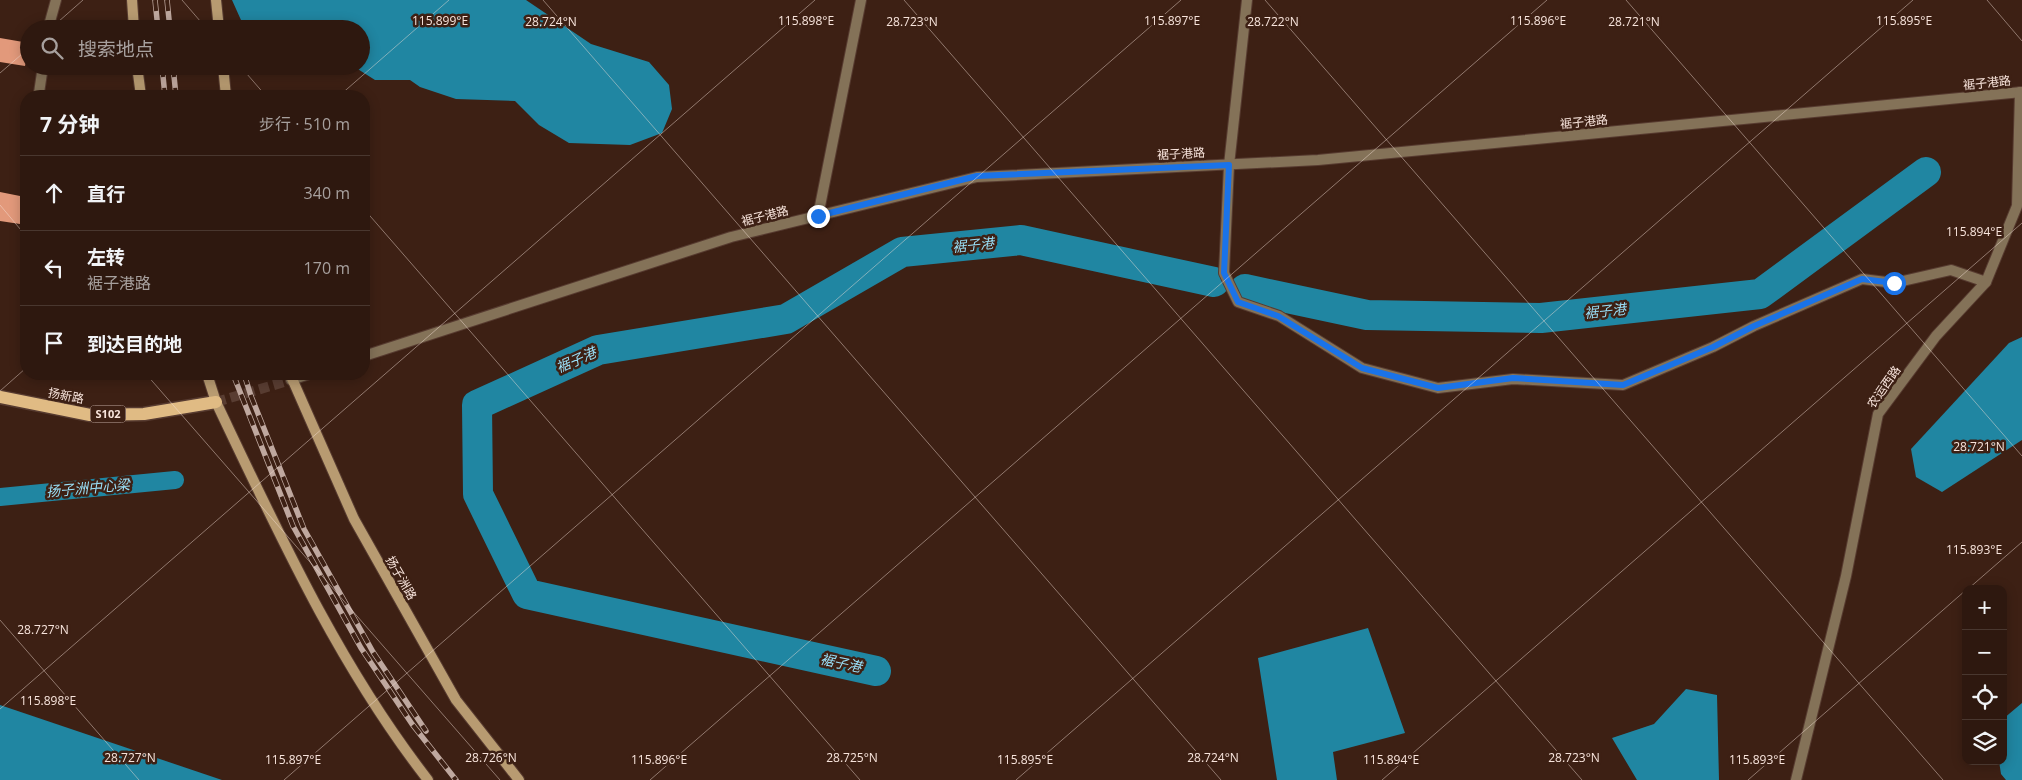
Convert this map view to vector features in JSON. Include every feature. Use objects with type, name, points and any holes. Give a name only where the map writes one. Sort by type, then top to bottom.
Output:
[{"type":"main road","points":[[132,0],[133,20]]},
{"type":"main road","points":[[216,0],[218,20]]},
{"type":"main road","points":[[138,75],[140,90]]},
{"type":"main road","points":[[224,75],[225,90]]},
{"type":"main road","points":[[209,380],[216,402],[296,571],[392,734],[428,780]]},
{"type":"main road","name":"扬子洲路","points":[[291,380],[354,520],[456,700],[519,780]]},
{"type":"main road","name":"扬新路","points":[[0,397],[90,415],[144,414],[216,402]]},
{"type":"street","points":[[50,20],[56,0]]},
{"type":"street","points":[[818,216],[861,0]]},
{"type":"street","points":[[1247,0],[1229,165],[1224,273],[1238,302],[1278,316],[1362,368],[1438,388],[1513,378],[1623,385],[1713,347],[1754,326],[1862,279],[1894,283],[1951,270],[1986,282]]},
{"type":"street","points":[[39,90],[41,75]]},
{"type":"street","name":"裾子港路","points":[[370,354],[731,237],[977,176],[1318,160],[2021,92]]},
{"type":"street","name":"农运西路","points":[[1796,780],[1846,576],[1878,414],[1936,336],[1986,282],[2017,206],[2021,92]]},
{"type":"water","points":[[232,0],[526,0],[591,44],[649,62],[669,85],[672,109],[662,133],[630,145],[569,143],[539,125],[515,101],[456,99],[420,87],[410,80],[375,80],[367,75],[370,75],[370,20],[241,20]]},
{"type":"water","points":[[2022,337],[2022,440],[1942,492],[1916,477],[1911,449],[2009,343]]},
{"type":"water","points":[[1368,628],[1405,733],[1333,752],[1337,780],[1277,780],[1258,658]]},
{"type":"water","points":[[1686,689],[1717,695],[1719,780],[1637,780],[1612,738],[1654,724]]},
{"type":"water","points":[[2022,703],[2022,780],[2006,780],[2001,774],[2000,765],[2007,765],[2007,716]]},
{"type":"water","points":[[0,705],[222,780],[0,780]]},
{"type":"building","points":[[0,38],[20,41],[20,65],[0,62]]},
{"type":"building","points":[[0,192],[20,196],[20,224],[0,221]]},
{"type":"waterway","name":"裾子港","points":[[1245,289],[1367,315],[1541,318],[1760,294],[1926,172]]},
{"type":"waterway","name":"裾子港","points":[[876,671],[527,594],[478,494],[477,405],[598,350],[786,319],[902,252],[1021,240],[1214,282]]},
{"type":"waterway","name":"扬子洲中心梁","points":[[0,497],[175,480]]},
{"type":"tunnel","points":[[216,402],[291,380]]},
{"type":"railway","points":[[155,0],[157,20]]},
{"type":"railway","points":[[167,0],[169,20]]},
{"type":"railway","points":[[163,75],[164,90]]},
{"type":"railway","points":[[174,75],[175,90]]},
{"type":"railway","points":[[235,380],[293,526],[361,648],[412,724],[456,780]]},
{"type":"railway","points":[[246,380],[304,529],[373,652],[426,731]]},
{"type":"route","points":[[818,216],[977,176],[1229,165],[1224,273],[1238,302],[1278,316],[1362,368],[1438,388],[1513,378],[1623,385],[1713,347],[1754,326],[1862,279],[1894,283]]}]
